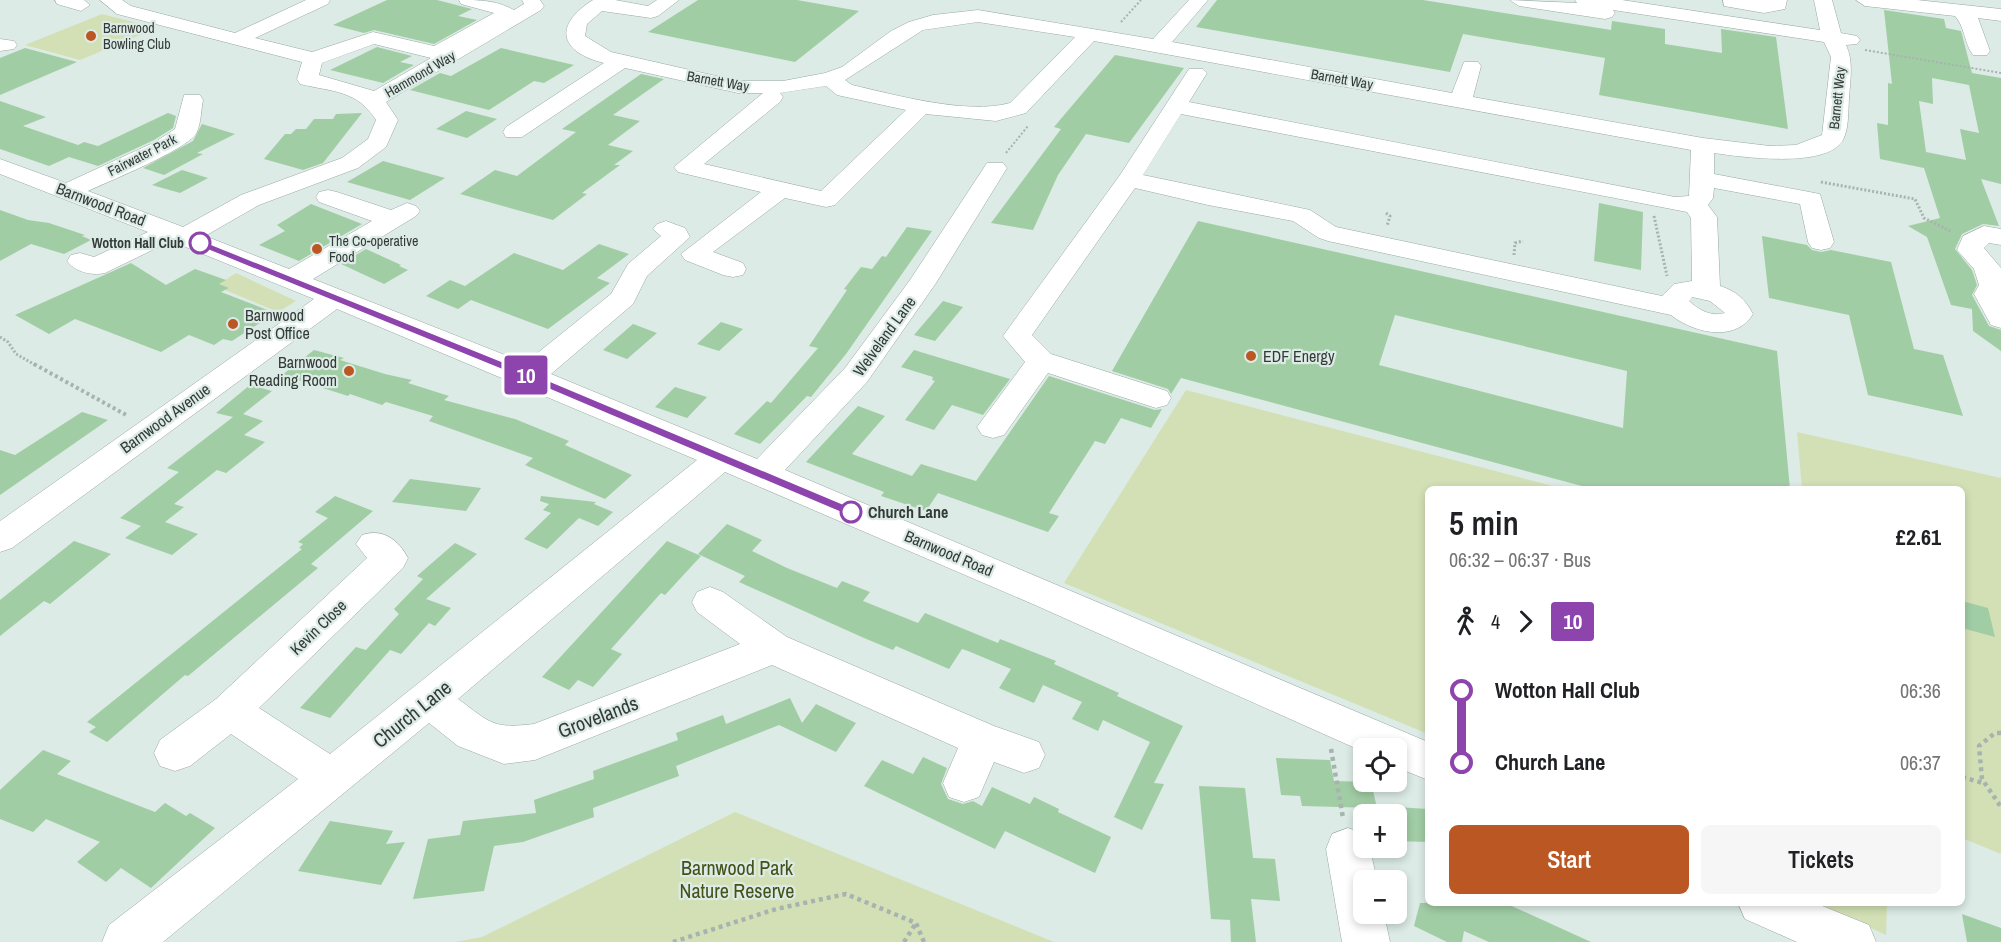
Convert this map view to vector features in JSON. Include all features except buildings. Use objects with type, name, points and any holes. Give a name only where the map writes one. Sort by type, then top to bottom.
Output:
[{"type":"street","points":[[116,5],[149,0]]},
{"type":"street","points":[[212,34],[282,0]]},
{"type":"street","points":[[235,40],[321,0]]},
{"type":"street","points":[[116,5],[212,34],[313,59],[373,38],[437,53],[507,14],[497,7],[468,0]]},
{"type":"street","name":"Hammond Way","points":[[177,234],[250,200],[307,181],[359,156],[378,142],[387,120],[374,100],[534,6],[531,0]]},
{"type":"street","points":[[602,3],[651,12],[670,0]]},
{"type":"street","points":[[940,0],[956,18]]},
{"type":"street","points":[[988,0],[1059,12],[1046,26]]},
{"type":"street","points":[[1158,46],[1199,0]]},
{"type":"street","points":[[1519,0],[1681,25]]},
{"type":"street","points":[[1584,0],[1847,27],[1961,11],[2001,15]]},
{"type":"street","points":[[1717,0],[1764,7],[1775,6],[1778,0]]},
{"type":"street","name":"Barnett Way","points":[[602,3],[581,15],[574,28],[576,38],[584,48],[621,61],[738,87],[783,87],[830,79],[870,58],[898,35],[933,21],[956,18],[1002,18],[1703,145],[1770,153],[1796,152],[1820,146],[1832,138],[1836,126],[1847,27],[1823,0]]},
{"type":"street","points":[[1961,11],[1971,22],[1980,51]]},
{"type":"street","points":[[830,79],[846,90],[921,106],[996,114],[1018,108],[1100,35]]},
{"type":"street","points":[[313,59],[308,79],[360,92],[374,100]]},
{"type":"street","points":[[514,132],[621,61]]},
{"type":"street","points":[[1461,101],[1471,66]]},
{"type":"street","points":[[1156,398],[1041,361],[1017,336],[1116,194],[1129,179],[1196,73]]},
{"type":"street","points":[[772,97],[686,167],[823,200],[829,199],[921,106]]},
{"type":"street","name":"Fairwater Park","points":[[68,191],[163,147],[186,132],[192,100]]},
{"type":"street","points":[[1175,106],[1651,199],[1694,205],[1704,217],[1706,290]]},
{"type":"street","points":[[1694,205],[1701,198],[1703,145]]},
{"type":"street","name":"Barnwood Road","points":[[2,169],[68,191],[529,376],[1048,595],[1425,760]]},
{"type":"street","name":"Welveland Lane","points":[[762,474],[856,375],[928,274],[986,173]]},
{"type":"street","points":[[1129,179],[1208,198],[1301,215],[1328,233],[1676,307],[1693,317],[1710,323],[1724,324],[1736,319],[1739,314],[1730,300],[1706,290],[1692,289],[1679,292],[1675,302],[1676,307]]},
{"type":"street","points":[[1701,179],[1811,199],[1821,242]]},
{"type":"street","points":[[733,269],[694,254],[780,190]]},
{"type":"street","points":[[291,280],[399,215],[328,197]]},
{"type":"street","points":[[529,376],[623,298],[627,285],[642,262],[677,237],[676,233],[666,229]]},
{"type":"street","points":[[82,269],[177,234]]},
{"type":"street","points":[[2001,237],[1984,234],[1972,242],[1970,250],[1987,266],[1993,285],[1988,294],[2001,319]]},
{"type":"street","name":"Barnwood Avenue","points":[[0,539],[332,298]]},
{"type":"street","points":[[993,427],[1041,361]]},
{"type":"street","name":"Church Lane","points":[[126,942],[429,700],[722,457]]},
{"type":"street","name":"Kevin Close","points":[[175,753],[230,711],[390,558],[374,544]]},
{"type":"street","points":[[710,602],[773,648],[982,740],[1024,755]]},
{"type":"street","name":"Grovelands","points":[[429,700],[472,733],[504,746],[534,742],[773,648]]},
{"type":"street","points":[[230,711],[332,778]]},
{"type":"street","points":[[964,783],[982,740]]},
{"type":"street","points":[[1348,849],[1366,942]]},
{"type":"street","points":[[1766,906],[1809,933],[1852,942]]},
{"type":"path","points":[[1100,35],[1141,0]]},
{"type":"path","points":[[1847,27],[2001,73]]},
{"type":"path","points":[[1651,199],[1676,307]]},
{"type":"path","points":[[1915,199],[1924,218],[1972,242]]},
{"type":"path","points":[[0,337],[8,342],[16,354],[152,428]]},
{"type":"path","points":[[1325,717],[1348,849]]},
{"type":"path","points":[[2001,733],[1995,733],[1979,746],[1979,775],[1991,797],[2001,807]]},
{"type":"path","points":[[1965,778],[1984,783]]},
{"type":"path","points":[[673,942],[776,909],[846,894],[916,923],[924,942]]},
{"type":"path","points":[[904,942],[916,923]]},
{"type":"green space","name":"Barnwood Bowling Club","points":[[102,14],[157,28],[80,60],[25,45]]},
{"type":"green space","points":[[236,273],[296,301],[278,312],[225,290],[228,288],[219,284]]},
{"type":"green space","points":[[1186,390],[1553,486],[1425,486],[1425,733],[1064,583]]},
{"type":"green space","points":[[1797,432],[2001,478],[2001,854],[1965,839],[1965,486],[1802,486]]},
{"type":"green space","name":"Barnwood Park Nature Reserve","points":[[735,812],[1054,942],[455,942],[482,937]]},
{"type":"green space","points":[[1824,906],[1887,906],[1886,935]]},
{"type":"bus line","name":"10","points":[[200,243],[529,376],[851,512]]},
{"type":"place","name":"Barnwood Bowling Club","points":[[91,36]]},
{"type":"place","name":"Wotton Hall Club","points":[[200,243]]},
{"type":"place","name":"The Co-operative Food","points":[[317,249]]},
{"type":"place","name":"Barnwood Post Office","points":[[233,324]]},
{"type":"place","name":"EDF Energy","points":[[1251,356]]},
{"type":"place","name":"Barnwood Reading Room","points":[[349,371]]},
{"type":"place","name":"Church Lane","points":[[851,512]]}]
